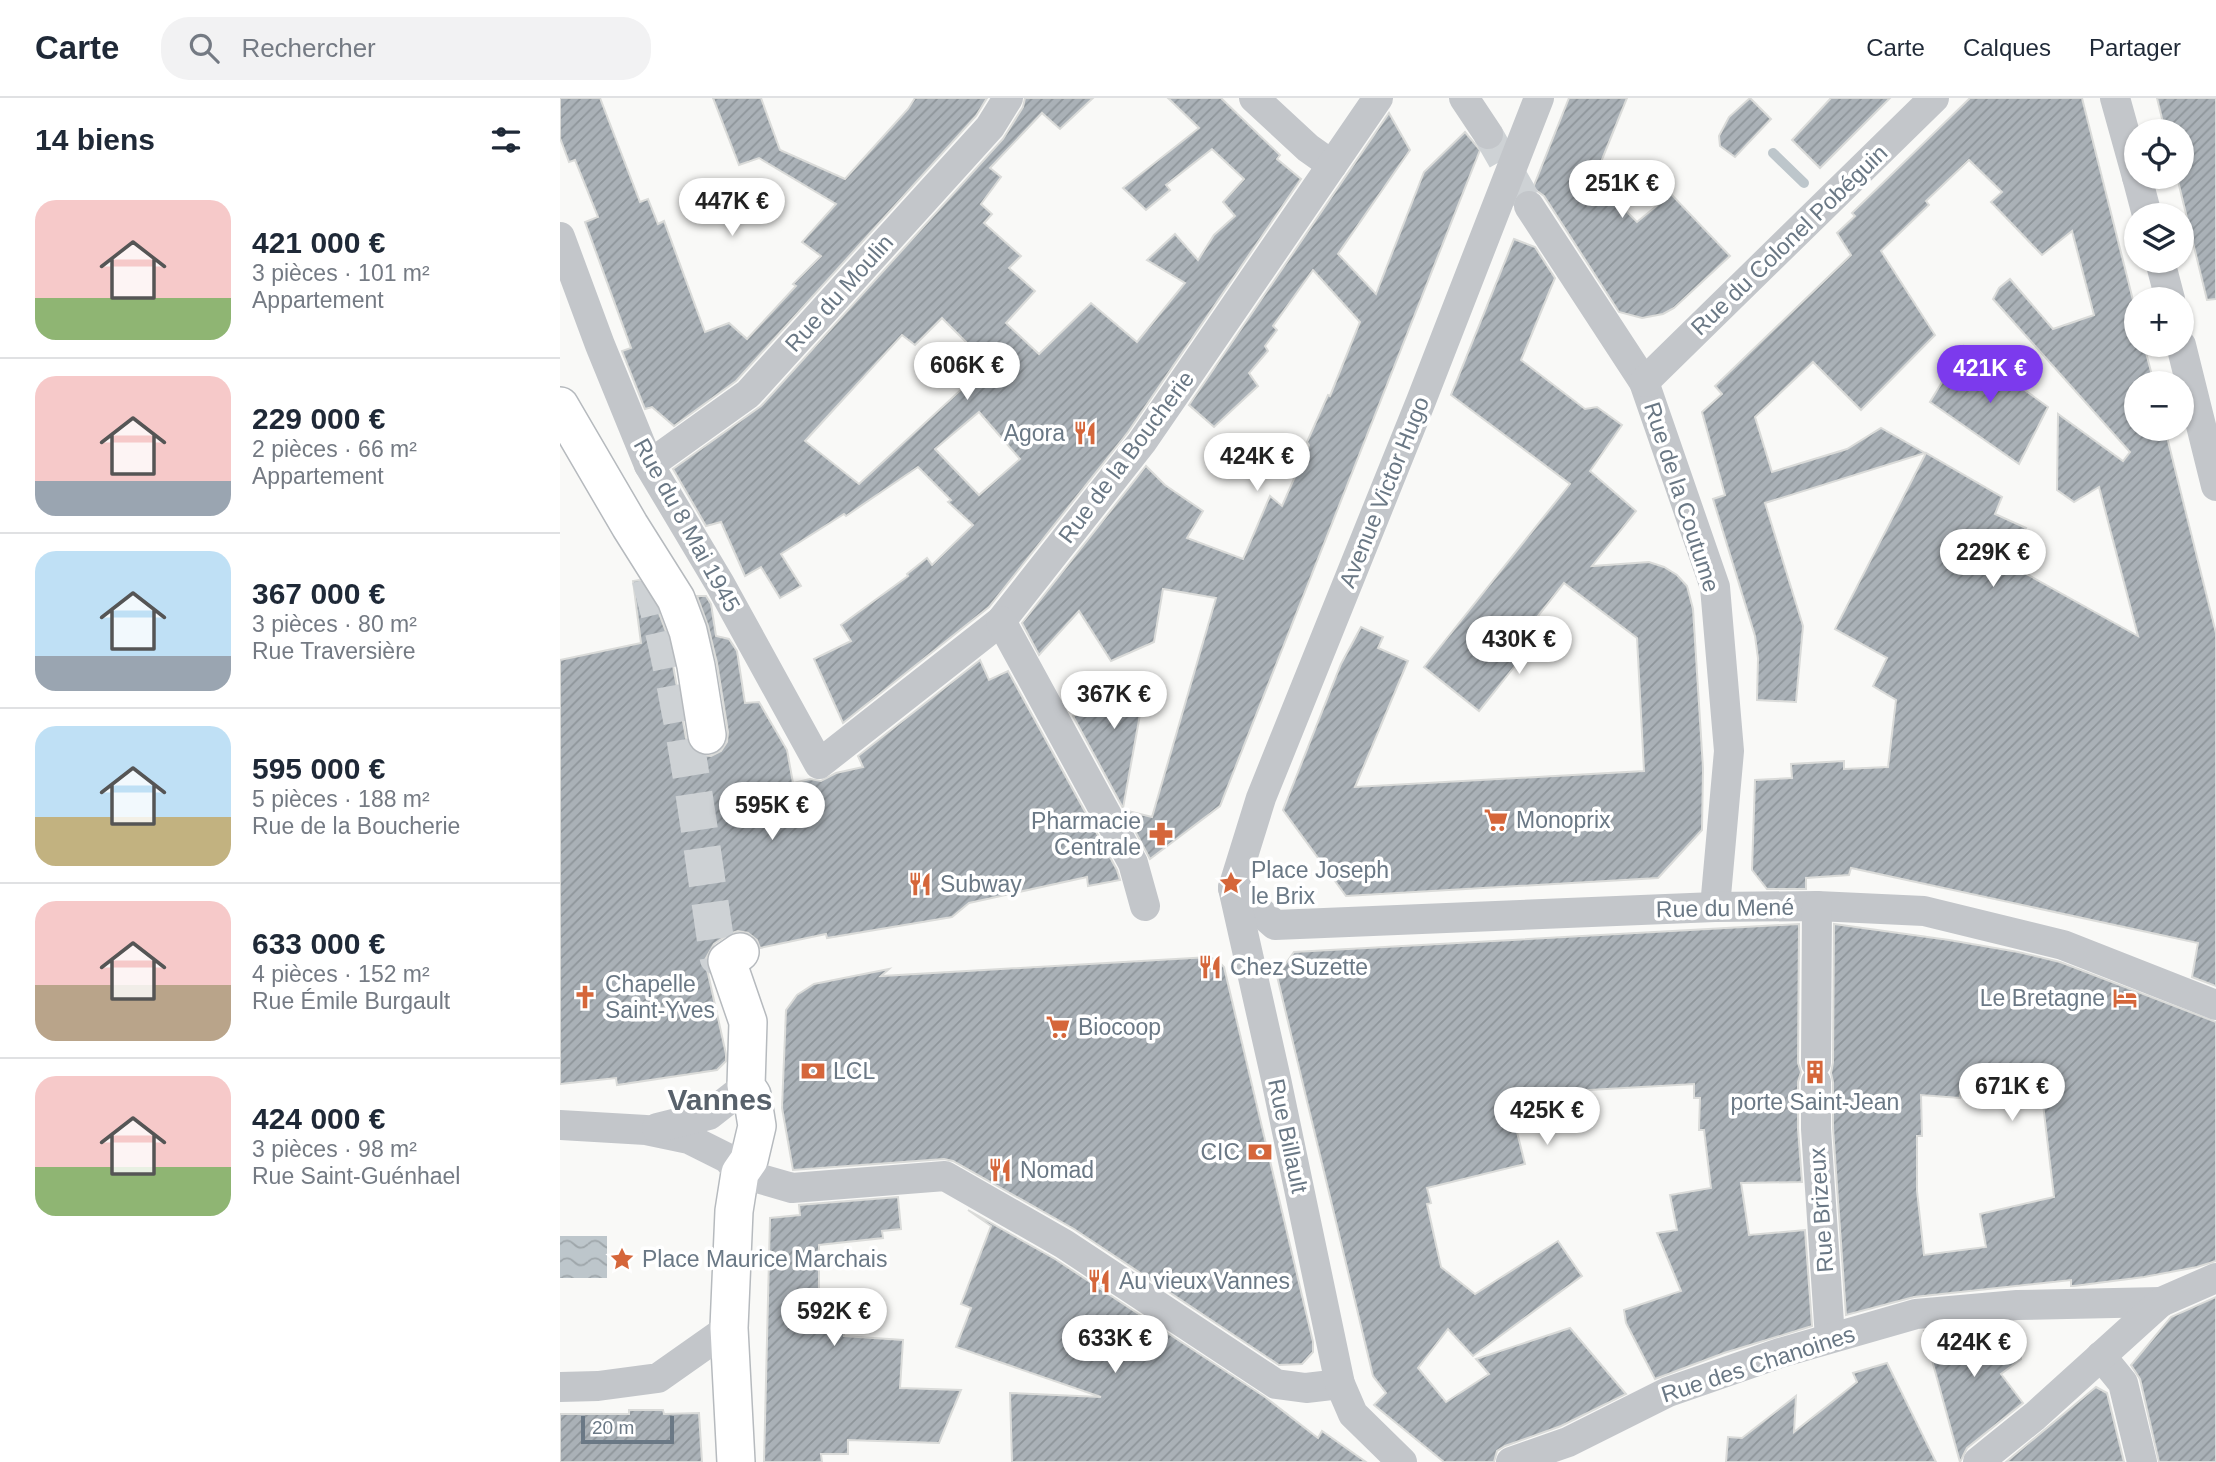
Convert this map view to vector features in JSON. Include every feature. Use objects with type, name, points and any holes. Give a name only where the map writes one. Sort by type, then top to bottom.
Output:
[{"type":"main road","points":[[560,406],[653,567],[676,599],[688,631],[707,735]]},
{"type":"main road","points":[[733,957],[748,1023],[746,1086],[752,1095],[757,1126],[749,1160],[740,1173],[734,1211],[729,1328],[735,1446]]},
{"type":"street","name":"Rue du Moulin","points":[[649,465],[748,394],[990,127],[1008,98]]},
{"type":"street","points":[[1254,98],[1308,148],[1332,165]]},
{"type":"street","name":"Rue de la Boucherie","points":[[819,764],[1001,621],[1142,442],[1378,98]]},
{"type":"street","points":[[1464,98],[1488,134]]},
{"type":"street","name":"Avenue Victor Hugo","points":[[1233,888],[1261,798],[1411,427],[1539,98]]},
{"type":"street","name":"Rue du Colonel Pobéguin","points":[[1644,382],[1934,98]]},
{"type":"street","points":[[2115,98],[2124,130]]},
{"type":"street","name":"Rue de la Coutume","points":[[1529,206],[1644,382],[1715,587],[1729,751],[1716,907]]},
{"type":"street","name":"Rue du 8 Mai 1945","points":[[560,237],[649,465],[720,584],[819,764]]},
{"type":"street","points":[[560,305],[579,314],[600,345]]},
{"type":"street","points":[[2184,357],[2216,486]]},
{"type":"street","points":[[1001,621],[1133,863],[1145,906]]},
{"type":"street","name":"Rue du Mené","points":[[1233,888],[1275,925],[1716,907],[1817,906],[1924,911],[2063,945],[2216,1005]]},
{"type":"street","name":"Rue Billault","points":[[1233,888],[1340,1384],[1353,1414],[1402,1462]]},
{"type":"street","name":"Rue Brizeux","points":[[1817,906],[1816,1129],[1830,1338]]},
{"type":"street","points":[[560,1125],[646,1129],[671,1126],[709,1115],[746,1086]]},
{"type":"street","points":[[646,1129],[689,1139],[727,1158],[740,1173],[792,1188],[946,1176],[1064,1244],[1276,1384],[1306,1388],[1340,1384]]},
{"type":"street","points":[[1978,1462],[2035,1416],[2161,1302],[2216,1278]]},
{"type":"street","name":"Rue des Chanoines","points":[[1511,1462],[1568,1442],[1668,1392],[1830,1338],[1916,1314],[2017,1306],[2161,1302]]},
{"type":"street","points":[[560,1387],[598,1386],[658,1378],[729,1328]]},
{"type":"street","points":[[2101,1356],[2123,1383],[2142,1462]]},
{"type":"water","points":[[560,1236],[607,1236],[607,1278],[560,1278]]},
{"type":"building","points":[[560,98],[600,98],[640,202],[648,199],[658,224],[664,221],[705,332],[729,323],[747,339],[796,286],[793,284],[821,256],[802,242],[836,204],[759,158],[739,165],[713,98],[761,98],[780,150],[845,179],[915,98],[987,98],[976,116],[736,381],[674,426],[652,407],[645,409],[622,351],[631,348],[585,222],[598,217],[575,160],[569,162],[560,138]]},
{"type":"building","points":[[1025,98],[1093,98],[1060,129],[1042,113],[990,168],[1001,177],[981,204],[992,214],[984,223],[1021,256],[1009,268],[1035,291],[1006,323],[1039,354],[1091,303],[1137,342],[1185,283],[1147,260],[1175,234],[1198,260],[1214,235],[1235,216],[1223,202],[1244,179],[1212,149],[1166,185],[1170,190],[1146,210],[1123,188],[1199,128],[1168,98],[1221,98],[1280,155],[1277,159],[1301,179],[1128,432],[989,607],[843,723],[814,659],[851,641],[841,625],[908,576],[907,574],[927,558],[932,565],[973,525],[948,502],[951,500],[918,467],[846,516],[844,514],[781,554],[801,586],[780,598],[761,567],[745,576],[721,522],[706,526],[673,469],[761,406],[1003,139],[1023,107]],"holes":[[[942,318],[986,362],[962,385],[964,387],[859,484],[805,441],[902,335],[915,345]],[[979,412],[1020,459],[979,495],[935,449]]]},
{"type":"building","points":[[1569,98],[1627,98],[1594,179],[1637,222],[1671,194],[1730,256],[1674,308],[1663,314],[1642,318],[1619,312],[1544,196],[1533,188]]},
{"type":"building","points":[[1750,98],[1771,119],[1735,157],[1720,146],[1719,136],[1729,117]]},
{"type":"building","points":[[1831,98],[1890,98],[1820,168],[1792,140]]},
{"type":"building","points":[[1970,98],[2082,98],[2130,287],[2124,287],[2124,357],[2147,357],[2151,371],[2124,371],[2124,441],[2168,441],[2216,633],[2216,986],[2192,977],[2198,943],[1851,868],[1849,875],[1806,878],[1806,889],[1767,889],[1752,870],[1755,780],[1792,778],[1791,764],[1844,761],[1844,769],[1888,767],[1896,700],[1873,686],[1887,658],[1835,629],[1926,453],[2002,497],[1995,514],[2026,528],[2003,561],[2138,636],[2099,487],[2074,502],[2057,490],[2058,414],[2123,461],[2130,452],[1993,299],[1999,288],[2010,279],[2053,329],[2094,315],[2072,231],[2042,255],[1991,202],[2002,192],[1969,160],[1926,201],[1929,205],[1881,251],[1935,335],[1861,410],[1813,362],[1755,417],[1772,472],[1847,449],[1881,428],[1925,453],[1765,503],[1803,626],[1796,702],[1757,700],[1758,658],[1755,636],[1713,499],[1725,495],[1702,412],[1722,394],[1715,386],[1851,255],[1837,233],[1855,216],[1852,213]]},
{"type":"building","points":[[2157,98],[2216,98],[2216,299],[2207,300],[2194,247],[2194,203],[2183,203],[2180,189],[2194,189],[2194,119],[2162,119]]},
{"type":"building","points":[[1389,113],[1410,150],[1338,254],[1376,294],[1424,172],[1465,132],[1480,150],[1220,806],[1150,859],[1124,810],[1152,817],[1216,598],[1163,589],[1154,642],[1111,661],[1079,611],[1039,655],[1022,623],[1146,466],[1165,485],[1203,511],[1187,538],[1243,559],[1270,496],[1282,506],[1360,322],[1313,270],[1273,326],[1277,330],[1265,346],[1268,351],[1249,373],[1258,386],[1214,427],[1189,405]]},
{"type":"building","points":[[1514,239],[1535,247],[1555,278],[1521,360],[1585,409],[1597,407],[1622,425],[1590,471],[1636,511],[1592,566],[1649,562],[1677,575],[1687,586],[1693,609],[1703,768],[1702,830],[1658,878],[1346,896],[1283,810],[1341,664],[1361,627],[1383,637],[1378,648],[1408,661],[1355,787],[1644,771],[1637,638],[1564,583],[1512,649],[1522,657],[1479,711],[1424,667],[1570,484],[1451,395]]},
{"type":"building","points":[[1964,346],[2048,407],[2019,464],[1930,402]]},
{"type":"building","points":[[639,580],[657,608],[668,637],[690,748],[700,755],[711,756],[721,751],[727,742],[728,732],[717,663],[697,596],[706,596],[711,604],[716,636],[729,639],[737,651],[745,703],[759,702],[787,750],[793,783],[810,779],[821,781],[836,773],[863,767],[858,756],[980,660],[989,680],[1008,671],[1120,880],[1088,886],[1087,877],[969,903],[952,917],[827,938],[826,934],[760,948],[757,940],[748,933],[738,931],[729,934],[714,944],[705,960],[726,1054],[726,1061],[717,1070],[617,1085],[616,1078],[560,1084],[560,660],[641,643],[633,581]]},
{"type":"building","points":[[1096,677],[1145,687],[1123,808],[1073,716],[1103,705]]},
{"type":"building","points":[[1799,924],[1798,1063],[1801,1072],[1798,1082],[1798,1129],[1802,1182],[1741,1183],[1749,1235],[1805,1230],[1812,1326],[1724,1353],[1655,1379],[1626,1323],[1624,1310],[1681,1291],[1657,1233],[1677,1230],[1670,1195],[1711,1188],[1704,1130],[1699,1130],[1700,1098],[1694,1098],[1694,1084],[1536,1093],[1509,1100],[1525,1164],[1427,1188],[1431,1203],[1427,1204],[1441,1267],[1475,1294],[1558,1241],[1582,1276],[1473,1356],[1448,1329],[1418,1368],[1446,1402],[1489,1374],[1476,1359],[1570,1328],[1626,1394],[1561,1426],[1505,1446],[1497,1451],[1494,1462],[1444,1462],[1374,1405],[1386,1393],[1373,1376],[1277,976],[1294,952]]},
{"type":"building","points":[[1834,924],[1949,940],[2060,962],[2216,1022],[2216,1261],[2144,1277],[2074,1286],[2071,1286],[2071,1280],[1914,1297],[1846,1315],[1833,1128]],"holes":[[[1961,1088],[2043,1104],[2054,1197],[1980,1214],[1986,1247],[1924,1255],[1917,1191],[1917,1136],[1922,1136],[1921,1095],[1960,1098]]]},
{"type":"building","points":[[1210,957],[1224,967],[1313,1342],[1313,1352],[1302,1364],[1279,1365],[1074,1229],[953,1161],[944,1159],[793,1170],[782,1108],[786,1010],[797,995],[814,984],[889,969],[881,976]]},
{"type":"building","points":[[898,1197],[901,1229],[882,1231],[883,1238],[819,1245],[819,1292],[844,1293],[844,1336],[903,1340],[900,1388],[961,1390],[939,1443],[848,1440],[848,1454],[821,1454],[822,1462],[764,1462],[770,1218],[800,1215],[799,1205]]},
{"type":"building","points":[[968,1210],[1055,1259],[1265,1397],[1318,1438],[1322,1431],[1366,1462],[1012,1462],[1010,1393],[1101,1397],[956,1347],[971,1308],[961,1304],[991,1226]]},
{"type":"building","points":[[2216,1297],[2216,1462],[2159,1462],[2140,1379],[2131,1365],[2171,1317]]},
{"type":"building","points":[[2002,1324],[2007,1326],[2000,1342],[2019,1341],[2021,1359],[2001,1374],[2023,1403],[1967,1448],[1960,1462],[1924,1331]]},
{"type":"building","points":[[1887,1363],[1936,1462],[1726,1462],[1728,1437],[1742,1438],[1796,1396],[1794,1432],[1857,1382],[1853,1373]]},
{"type":"building","points":[[2096,1387],[2107,1393],[2124,1462],[2006,1462]]},
{"type":"building","points":[[629,1410],[663,1410],[664,1414],[699,1413],[702,1462],[560,1462],[560,1414],[629,1414]]},
{"type":"waterway","points":[[1773,153],[1804,183]]},
{"type":"tunnel","points":[[1488,134],[1529,206]]},
{"type":"tunnel","points":[[650,578],[681,719],[718,957],[727,961]]},
{"type":"place","name":"Agora","points":[[1085,433]]},
{"type":"place","name":"Monoprix","points":[[1496,820]]},
{"type":"place","name":"Pharmacie Centrale","points":[[1161,834]]},
{"type":"place","name":"Place Joseph le Brix","points":[[1231,883]]},
{"type":"place","name":"Subway","points":[[920,884]]},
{"type":"place","name":"Chez Suzette","points":[[1210,967]]},
{"type":"place","name":"Chapelle Saint-Yves","points":[[585,997]]},
{"type":"place","name":"Le Bretagne","points":[[2125,998]]},
{"type":"place","name":"Biocoop","points":[[1058,1027]]},
{"type":"place","name":"LCL","points":[[813,1071]]},
{"type":"place","name":"porte Saint-Jean","points":[[1815,1072]]},
{"type":"place","name":"CIC","points":[[1260,1152]]},
{"type":"place","name":"Nomad","points":[[1000,1170]]},
{"type":"place","name":"Place Maurice Marchais","points":[[622,1259]]},
{"type":"place","name":"Au vieux Vannes","points":[[1099,1281]]},
{"type":"district","name":"Vannes","points":[[720,1099]]}]
